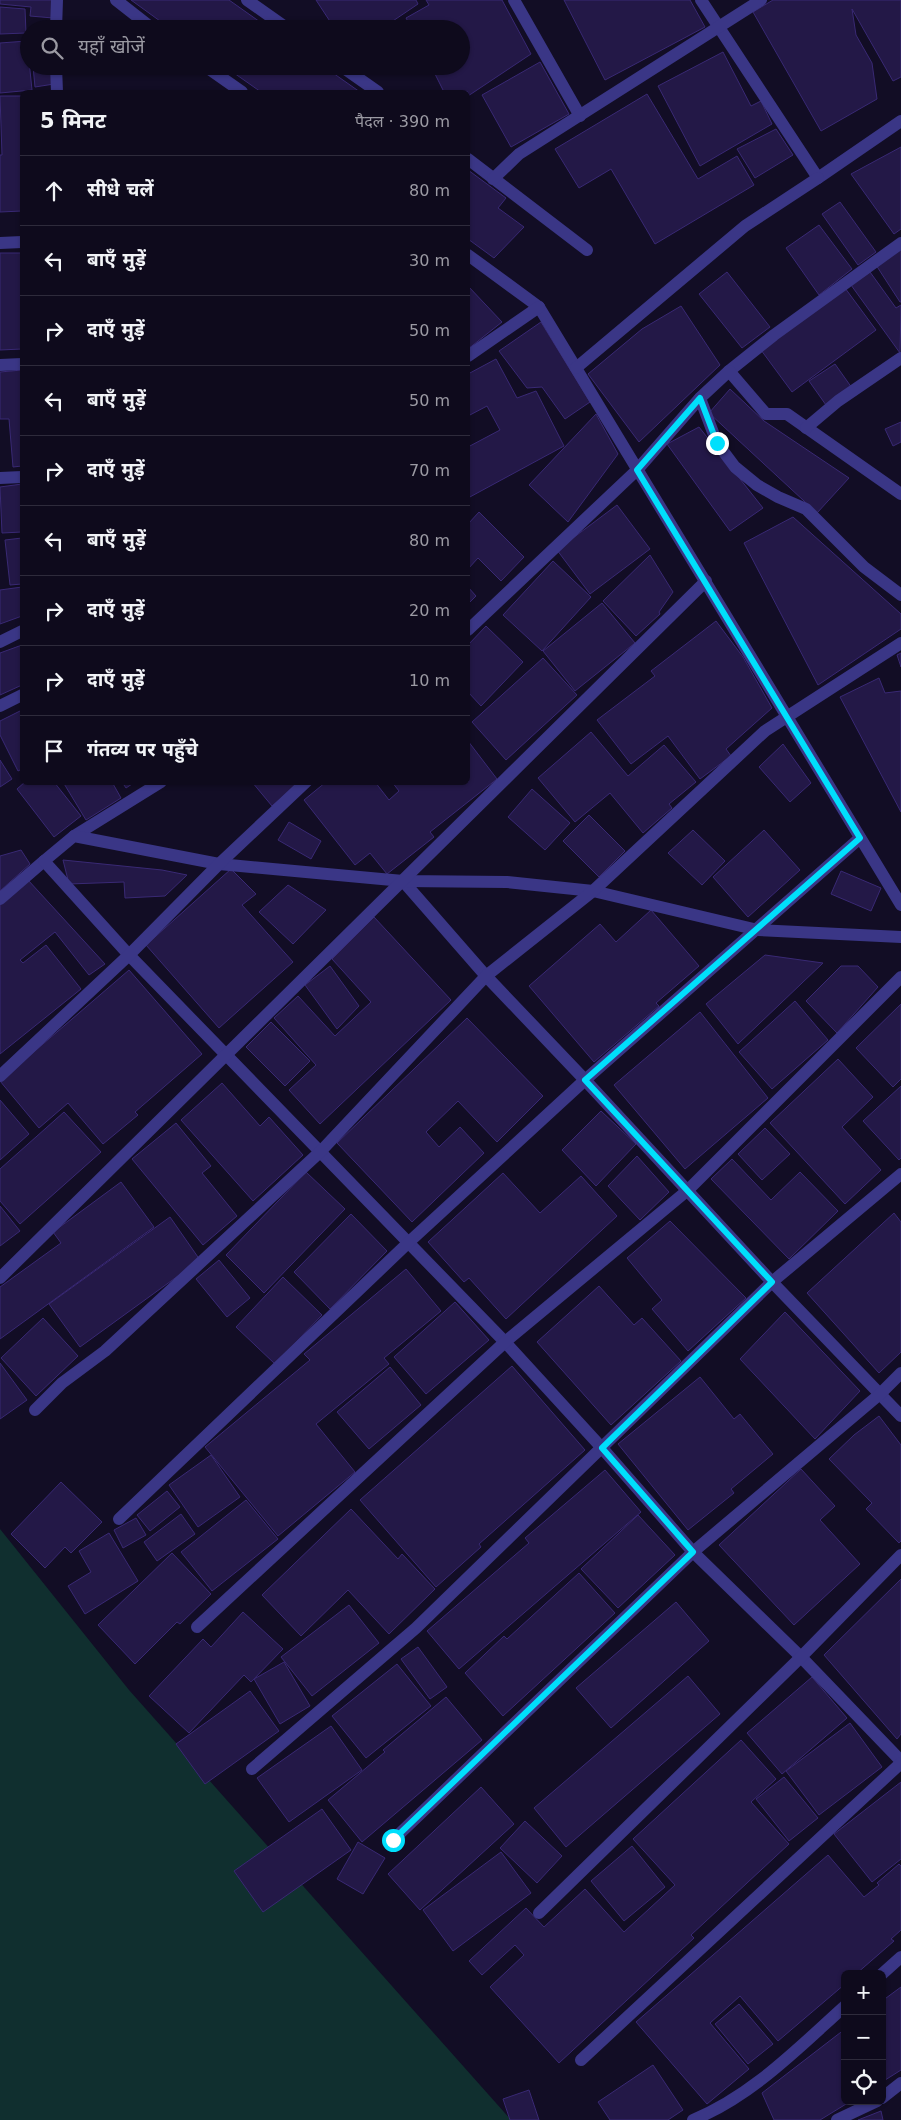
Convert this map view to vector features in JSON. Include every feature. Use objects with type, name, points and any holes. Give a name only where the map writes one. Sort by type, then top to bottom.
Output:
[{"type":"street","points":[[56,20],[57,0]]},
{"type":"street","points":[[116,0],[142,20]]},
{"type":"street","points":[[247,0],[275,20]]},
{"type":"street","points":[[514,0],[580,116]]},
{"type":"street","points":[[701,0],[818,178]]},
{"type":"street","points":[[494,178],[519,154],[761,0]]},
{"type":"street","points":[[56,75],[57,90]]},
{"type":"street","points":[[218,75],[239,90]]},
{"type":"street","points":[[354,75],[375,90]]},
{"type":"street","points":[[576,368],[745,226],[901,121]]},
{"type":"street","points":[[470,160],[587,250]]},
{"type":"street","points":[[0,243],[20,242]]},
{"type":"street","points":[[470,628],[637,470],[700,398],[728,371],[774,335],[901,244]]},
{"type":"street","points":[[470,257],[539,307],[901,905]]},
{"type":"street","points":[[470,355],[539,307]]},
{"type":"street","points":[[806,428],[838,401],[901,358]]},
{"type":"street","points":[[0,365],[20,364]]},
{"type":"street","points":[[728,371],[766,414],[787,414],[901,494]]},
{"type":"street","points":[[700,398],[717,443],[735,467],[757,485],[778,497],[806,509],[864,566],[901,595]]},
{"type":"street","points":[[0,478],[20,477]]},
{"type":"street","points":[[0,1278],[706,581]]},
{"type":"street","points":[[0,642],[20,632]]},
{"type":"street","points":[[36,1410],[62,1383],[105,1351],[321,1151],[486,976],[593,891],[765,731],[901,644]]},
{"type":"street","points":[[0,706],[20,695]]},
{"type":"street","points":[[0,900],[74,836],[156,785]]},
{"type":"street","points":[[0,1076],[130,955],[220,864],[303,785]]},
{"type":"street","points":[[74,836],[220,864],[403,881],[508,882],[593,891],[758,930],[901,937]]},
{"type":"street","points":[[119,1519],[409,1242],[585,1080],[758,930],[860,838]]},
{"type":"street","points":[[44,861],[225,1055],[321,1151],[505,1342],[602,1448],[693,1552],[800,1657],[901,1762],[581,2060]]},
{"type":"street","points":[[403,881],[486,976],[772,1282],[901,1416]]},
{"type":"street","points":[[197,1627],[505,1342],[688,1190],[901,978]]},
{"type":"street","points":[[252,1768],[416,1628],[772,1282],[901,1174]]},
{"type":"street","points":[[393,1840],[693,1552],[880,1394],[901,1373]]},
{"type":"street","points":[[539,1913],[800,1657],[901,1555]]},
{"type":"street","points":[[886,1970],[901,1956]]},
{"type":"street","points":[[693,2120],[710,2113],[757,2084],[841,2010]]},
{"type":"street","points":[[886,2095],[901,2082]]},
{"type":"street","points":[[837,2120],[869,2105]]},
{"type":"green space","points":[[0,1529],[129,1690],[511,2120],[0,2120]]},
{"type":"building","points":[[0,0],[54,0],[53,18],[30,16],[31,7],[0,4]]},
{"type":"building","points":[[131,0],[229,0],[257,20],[159,20]]},
{"type":"building","points":[[316,0],[416,0],[418,4],[394,20],[329,20]]},
{"type":"building","points":[[426,0],[502,0],[531,54],[470,95],[470,90],[443,90],[436,75],[470,75],[470,20],[407,20],[406,18],[429,5]]},
{"type":"building","points":[[564,0],[690,0],[705,27],[605,80]]},
{"type":"building","points":[[773,0],[901,0],[901,77],[893,81],[852,9],[856,35],[872,63],[877,99],[821,131],[753,12]]},
{"type":"building","points":[[0,7],[25,9],[25,20],[20,20],[20,33],[0,34]]},
{"type":"building","points":[[20,42],[20,75],[30,75],[32,90],[0,93],[0,43]]},
{"type":"building","points":[[723,52],[751,106],[761,101],[772,124],[700,166],[658,86]]},
{"type":"building","points":[[540,62],[569,114],[511,147],[482,95]]},
{"type":"building","points":[[34,75],[54,75],[54,84],[35,87]]},
{"type":"building","points":[[237,75],[336,75],[357,90],[258,90]]},
{"type":"building","points":[[647,94],[698,179],[737,156],[754,185],[655,244],[611,169],[579,188],[555,149]]},
{"type":"building","points":[[0,96],[20,96],[20,211],[0,212],[0,155],[2,155]]},
{"type":"building","points":[[776,129],[793,155],[755,178],[737,149]]},
{"type":"building","points":[[901,147],[901,229],[894,234],[851,174]]},
{"type":"building","points":[[470,171],[506,198],[498,208],[524,227],[494,258],[470,240]]},
{"type":"building","points":[[840,202],[876,252],[858,265],[822,214]]},
{"type":"building","points":[[819,225],[852,269],[819,295],[786,248]]},
{"type":"building","points":[[901,248],[901,302],[900,302],[876,265]]},
{"type":"building","points":[[0,253],[20,253],[20,349],[0,350]]},
{"type":"building","points":[[727,272],[770,327],[742,348],[699,294]]},
{"type":"building","points":[[870,272],[896,308],[901,305],[900,353],[851,285]]},
{"type":"building","points":[[470,288],[502,322],[470,347]]},
{"type":"building","points":[[845,288],[876,330],[792,392],[761,350]]},
{"type":"building","points":[[681,306],[720,365],[639,442],[588,374],[642,329]]},
{"type":"building","points":[[541,322],[590,402],[565,419],[542,387],[527,388],[499,351]]},
{"type":"building","points":[[496,359],[517,398],[536,391],[564,446],[470,497],[470,446],[500,430],[487,406],[470,415],[470,373]]},
{"type":"building","points":[[835,364],[852,388],[826,405],[809,381]]},
{"type":"building","points":[[20,370],[20,466],[13,467],[9,419],[0,419],[0,372]]},
{"type":"building","points":[[730,389],[764,421],[849,478],[817,513],[709,413]]},
{"type":"building","points":[[596,414],[618,454],[568,522],[529,485]]},
{"type":"building","points":[[901,422],[901,442],[893,446],[885,429]]},
{"type":"building","points":[[699,427],[763,508],[730,531],[667,444]]},
{"type":"building","points":[[20,484],[20,532],[2,533],[0,487]]},
{"type":"building","points":[[617,505],[650,549],[590,594],[557,550]]},
{"type":"building","points":[[479,512],[524,557],[501,581],[478,558],[470,567],[470,522]]},
{"type":"building","points":[[793,517],[901,614],[901,629],[818,685],[744,543]]},
{"type":"building","points":[[20,538],[20,584],[10,585],[5,540]]},
{"type":"building","points":[[650,555],[673,592],[659,612],[660,614],[636,636],[603,601]]},
{"type":"building","points":[[553,561],[591,597],[542,651],[503,615]]},
{"type":"building","points":[[20,587],[20,617],[0,624],[0,590]]},
{"type":"building","points":[[470,589],[476,596],[470,602]]},
{"type":"building","points":[[602,603],[635,643],[575,691],[543,651]]},
{"type":"building","points":[[716,621],[743,657],[772,708],[726,749],[731,756],[700,779],[668,736],[631,764],[597,720],[655,676],[651,671]]},
{"type":"building","points":[[486,626],[523,662],[481,706],[470,694],[470,643]]},
{"type":"building","points":[[20,646],[20,686],[0,695],[0,653]]},
{"type":"building","points":[[901,653],[901,667],[897,655]]},
{"type":"building","points":[[543,658],[577,695],[506,760],[472,722]]},
{"type":"building","points":[[879,678],[885,693],[901,691],[901,812],[840,697]]},
{"type":"building","points":[[20,711],[20,770],[18,771],[0,735],[0,721]]},
{"type":"building","points":[[591,732],[628,776],[664,745],[696,782],[669,804],[672,808],[643,833],[610,793],[575,822],[538,778]]},
{"type":"building","points":[[470,744],[497,779],[430,832],[434,837],[387,874],[370,853],[355,865],[304,800],[322,785],[377,785],[389,800],[399,791],[394,785],[470,785]]},
{"type":"building","points":[[783,744],[811,783],[790,802],[759,767]]},
{"type":"building","points":[[0,760],[12,779],[0,787]]},
{"type":"building","points":[[22,785],[56,785],[81,816],[54,837],[17,789]]},
{"type":"building","points":[[65,785],[114,785],[121,798],[86,820]]},
{"type":"building","points":[[254,785],[296,785],[272,806]]},
{"type":"building","points":[[532,789],[570,823],[545,850],[508,817]]},
{"type":"building","points":[[589,815],[625,851],[599,877],[563,841]]},
{"type":"building","points":[[289,822],[321,841],[311,859],[278,840]]},
{"type":"building","points":[[693,830],[725,861],[702,885],[668,853]]},
{"type":"building","points":[[764,830],[800,870],[748,917],[713,877]]},
{"type":"building","points":[[21,850],[30,864],[0,891],[0,856]]},
{"type":"building","points":[[63,860],[162,870],[187,875],[165,896],[125,898],[124,882],[69,884]]},
{"type":"building","points":[[231,869],[256,894],[242,905],[293,962],[219,1028],[146,945]]},
{"type":"building","points":[[841,871],[881,888],[871,911],[831,894]]},
{"type":"building","points":[[28,880],[105,964],[89,975],[55,932],[20,960],[23,963],[46,945],[81,989],[0,1054],[0,905]]},
{"type":"building","points":[[288,885],[326,910],[293,944],[259,912]]},
{"type":"building","points":[[651,910],[699,966],[656,1003],[659,1006],[594,1062],[529,986],[600,924],[616,942]]},
{"type":"building","points":[[374,917],[451,1000],[320,1124],[289,1090],[316,1065],[274,1018],[298,996],[335,1036],[371,1002],[332,959]]},
{"type":"building","points":[[765,955],[823,963],[738,1044],[706,1004]]},
{"type":"building","points":[[330,966],[359,1006],[337,1029],[305,985]]},
{"type":"building","points":[[841,966],[858,966],[878,987],[837,1033],[806,1001]]},
{"type":"building","points":[[129,970],[202,1054],[135,1112],[138,1115],[103,1144],[68,1103],[39,1128],[0,1081]]},
{"type":"building","points":[[795,1001],[828,1040],[772,1089],[739,1052]]},
{"type":"building","points":[[901,1004],[901,1079],[893,1087],[856,1048]]},
{"type":"building","points":[[700,1012],[768,1098],[685,1169],[614,1085]]},
{"type":"building","points":[[467,1018],[543,1096],[497,1142],[458,1101],[426,1132],[439,1147],[460,1127],[484,1153],[412,1222],[337,1143]]},
{"type":"building","points":[[271,1022],[310,1061],[285,1086],[246,1047]]},
{"type":"building","points":[[838,1059],[873,1097],[842,1127],[881,1170],[845,1204],[770,1123]]},
{"type":"building","points":[[222,1083],[260,1126],[269,1117],[303,1155],[253,1201],[181,1120]]},
{"type":"building","points":[[901,1086],[901,1158],[899,1160],[863,1121]]},
{"type":"building","points":[[0,1100],[29,1134],[0,1160]]},
{"type":"building","points":[[601,1111],[636,1144],[596,1186],[562,1150]]},
{"type":"building","points":[[64,1112],[101,1152],[20,1224],[0,1201],[0,1169]]},
{"type":"building","points":[[176,1123],[211,1166],[202,1173],[237,1216],[203,1245],[132,1159]]},
{"type":"building","points":[[765,1128],[790,1154],[762,1180],[738,1154]]},
{"type":"building","points":[[637,1156],[669,1192],[640,1220],[608,1186]]},
{"type":"building","points":[[732,1159],[771,1200],[800,1172],[838,1211],[789,1259],[711,1179]]},
{"type":"building","points":[[306,1172],[345,1209],[264,1293],[226,1255]]},
{"type":"building","points":[[503,1173],[540,1213],[581,1176],[617,1216],[506,1319],[469,1278],[464,1282],[428,1242]]},
{"type":"building","points":[[121,1182],[154,1227],[0,1339],[0,1287],[61,1243],[53,1232]]},
{"type":"building","points":[[0,1206],[20,1231],[0,1246]]},
{"type":"building","points":[[894,1213],[901,1222],[901,1352],[879,1373],[807,1293]]},
{"type":"building","points":[[351,1214],[387,1251],[330,1309],[294,1272]]},
{"type":"building","points":[[170,1217],[200,1260],[80,1347],[49,1304]]},
{"type":"building","points":[[670,1221],[746,1298],[688,1351],[652,1309],[662,1300],[627,1258]]},
{"type":"building","points":[[219,1260],[250,1298],[227,1317],[196,1279]]},
{"type":"building","points":[[406,1269],[441,1311],[384,1358],[389,1364],[316,1424],[355,1472],[278,1536],[205,1447],[310,1360],[304,1354]]},
{"type":"building","points":[[283,1277],[322,1315],[275,1364],[236,1327]]},
{"type":"building","points":[[599,1286],[634,1325],[642,1318],[681,1361],[611,1425],[537,1342]]},
{"type":"building","points":[[455,1302],[489,1340],[426,1394],[394,1357]]},
{"type":"building","points":[[785,1312],[860,1391],[815,1439],[740,1359]]},
{"type":"building","points":[[43,1318],[78,1356],[36,1396],[1,1358]]},
{"type":"building","points":[[0,1363],[27,1400],[0,1419]]},
{"type":"building","points":[[512,1366],[585,1450],[479,1544],[481,1547],[436,1587],[360,1500]]},
{"type":"building","points":[[390,1367],[421,1405],[369,1449],[337,1412]]},
{"type":"building","points":[[700,1377],[734,1419],[740,1414],[773,1454],[731,1489],[734,1493],[688,1530],[618,1444]]},
{"type":"building","points":[[879,1416],[901,1445],[901,1541],[899,1543],[866,1509],[872,1503],[829,1459],[854,1435]]},
{"type":"building","points":[[211,1455],[240,1497],[198,1527],[169,1485]]},
{"type":"building","points":[[801,1469],[835,1506],[820,1520],[860,1564],[794,1625],[719,1545]]},
{"type":"building","points":[[605,1470],[641,1512],[459,1669],[427,1631],[529,1543],[525,1538]]},
{"type":"building","points":[[61,1482],[102,1522],[71,1553],[65,1547],[45,1568],[11,1534]]},
{"type":"building","points":[[167,1491],[180,1507],[150,1531],[137,1515]]},
{"type":"building","points":[[246,1500],[278,1539],[212,1591],[181,1552]]},
{"type":"building","points":[[351,1509],[398,1559],[402,1554],[435,1589],[389,1634],[348,1590],[301,1636],[262,1595]]},
{"type":"building","points":[[181,1514],[195,1534],[157,1561],[144,1542]]},
{"type":"building","points":[[638,1515],[675,1555],[618,1608],[581,1569]]},
{"type":"building","points":[[136,1518],[146,1535],[123,1548],[114,1530]]},
{"type":"building","points":[[109,1533],[138,1581],[85,1614],[68,1586],[91,1572],[79,1551]]},
{"type":"building","points":[[172,1553],[211,1594],[180,1624],[177,1622],[135,1664],[98,1625]]},
{"type":"building","points":[[579,1573],[615,1613],[503,1716],[465,1673],[504,1636],[507,1639]]},
{"type":"building","points":[[901,1579],[901,1734],[897,1739],[824,1655]]},
{"type":"building","points":[[676,1602],[709,1641],[611,1728],[576,1688]]},
{"type":"building","points":[[349,1605],[379,1643],[312,1696],[281,1657]]},
{"type":"building","points":[[243,1612],[283,1649],[251,1682],[244,1675],[189,1733],[149,1696],[203,1639],[211,1647]]},
{"type":"building","points":[[418,1647],[447,1687],[430,1699],[401,1659]]},
{"type":"building","points":[[284,1662],[310,1706],[280,1724],[254,1679]]},
{"type":"building","points":[[397,1664],[431,1706],[366,1758],[332,1716]]},
{"type":"building","points":[[688,1676],[720,1714],[566,1847],[534,1808]]},
{"type":"building","points":[[812,1677],[847,1718],[782,1774],[747,1733]]},
{"type":"building","points":[[250,1691],[279,1731],[205,1784],[176,1744]]},
{"type":"building","points":[[446,1697],[482,1740],[362,1842],[328,1800],[385,1752],[383,1750]]},
{"type":"building","points":[[850,1723],[882,1767],[819,1815],[786,1771]]},
{"type":"building","points":[[331,1726],[362,1770],[289,1822],[257,1778]]},
{"type":"building","points":[[741,1740],[776,1779],[751,1802],[789,1844],[691,1935],[694,1938],[559,2063],[490,1987],[524,1955],[515,1945],[482,1975],[469,1961],[526,1908],[544,1927],[585,1889],[624,1932],[675,1885],[633,1839]]},
{"type":"building","points":[[784,1777],[818,1818],[789,1841],[756,1799]]},
{"type":"building","points":[[901,1782],[901,1859],[872,1882],[834,1834]]},
{"type":"building","points":[[481,1787],[514,1824],[420,1910],[388,1874]]},
{"type":"building","points":[[322,1809],[351,1850],[263,1912],[234,1871]]},
{"type":"building","points":[[525,1821],[562,1856],[537,1883],[500,1848]]},
{"type":"building","points":[[358,1842],[385,1858],[363,1894],[337,1879]]},
{"type":"building","points":[[632,1846],[665,1887],[624,1921],[591,1881]]},
{"type":"building","points":[[501,1852],[531,1893],[453,1951],[423,1910]]},
{"type":"building","points":[[828,1855],[864,1897],[879,1885],[877,1883],[899,1864],[901,1866],[901,1930],[891,1939],[894,1941],[861,1970],[841,1970],[841,1987],[778,2041],[740,1996],[710,2023],[749,2069],[707,2104],[636,2022]]},
{"type":"building","points":[[901,1987],[901,2070],[886,2079],[886,2015],[886,1998]]},
{"type":"building","points":[[739,2004],[773,2044],[748,2064],[715,2024]]},
{"type":"building","points":[[841,2032],[841,2105],[844,2105],[820,2120],[774,2120],[762,2093]]},
{"type":"building","points":[[653,2065],[683,2110],[668,2120],[610,2120],[598,2102]]},
{"type":"building","points":[[529,2090],[539,2120],[510,2120],[503,2099]]},
{"type":"building","points":[[881,2111],[883,2120],[858,2120]]},
{"type":"route","points":[[393,1840],[693,1552],[602,1448],[772,1282],[585,1080],[758,930],[860,838],[637,470],[700,398],[717,443]]}]
